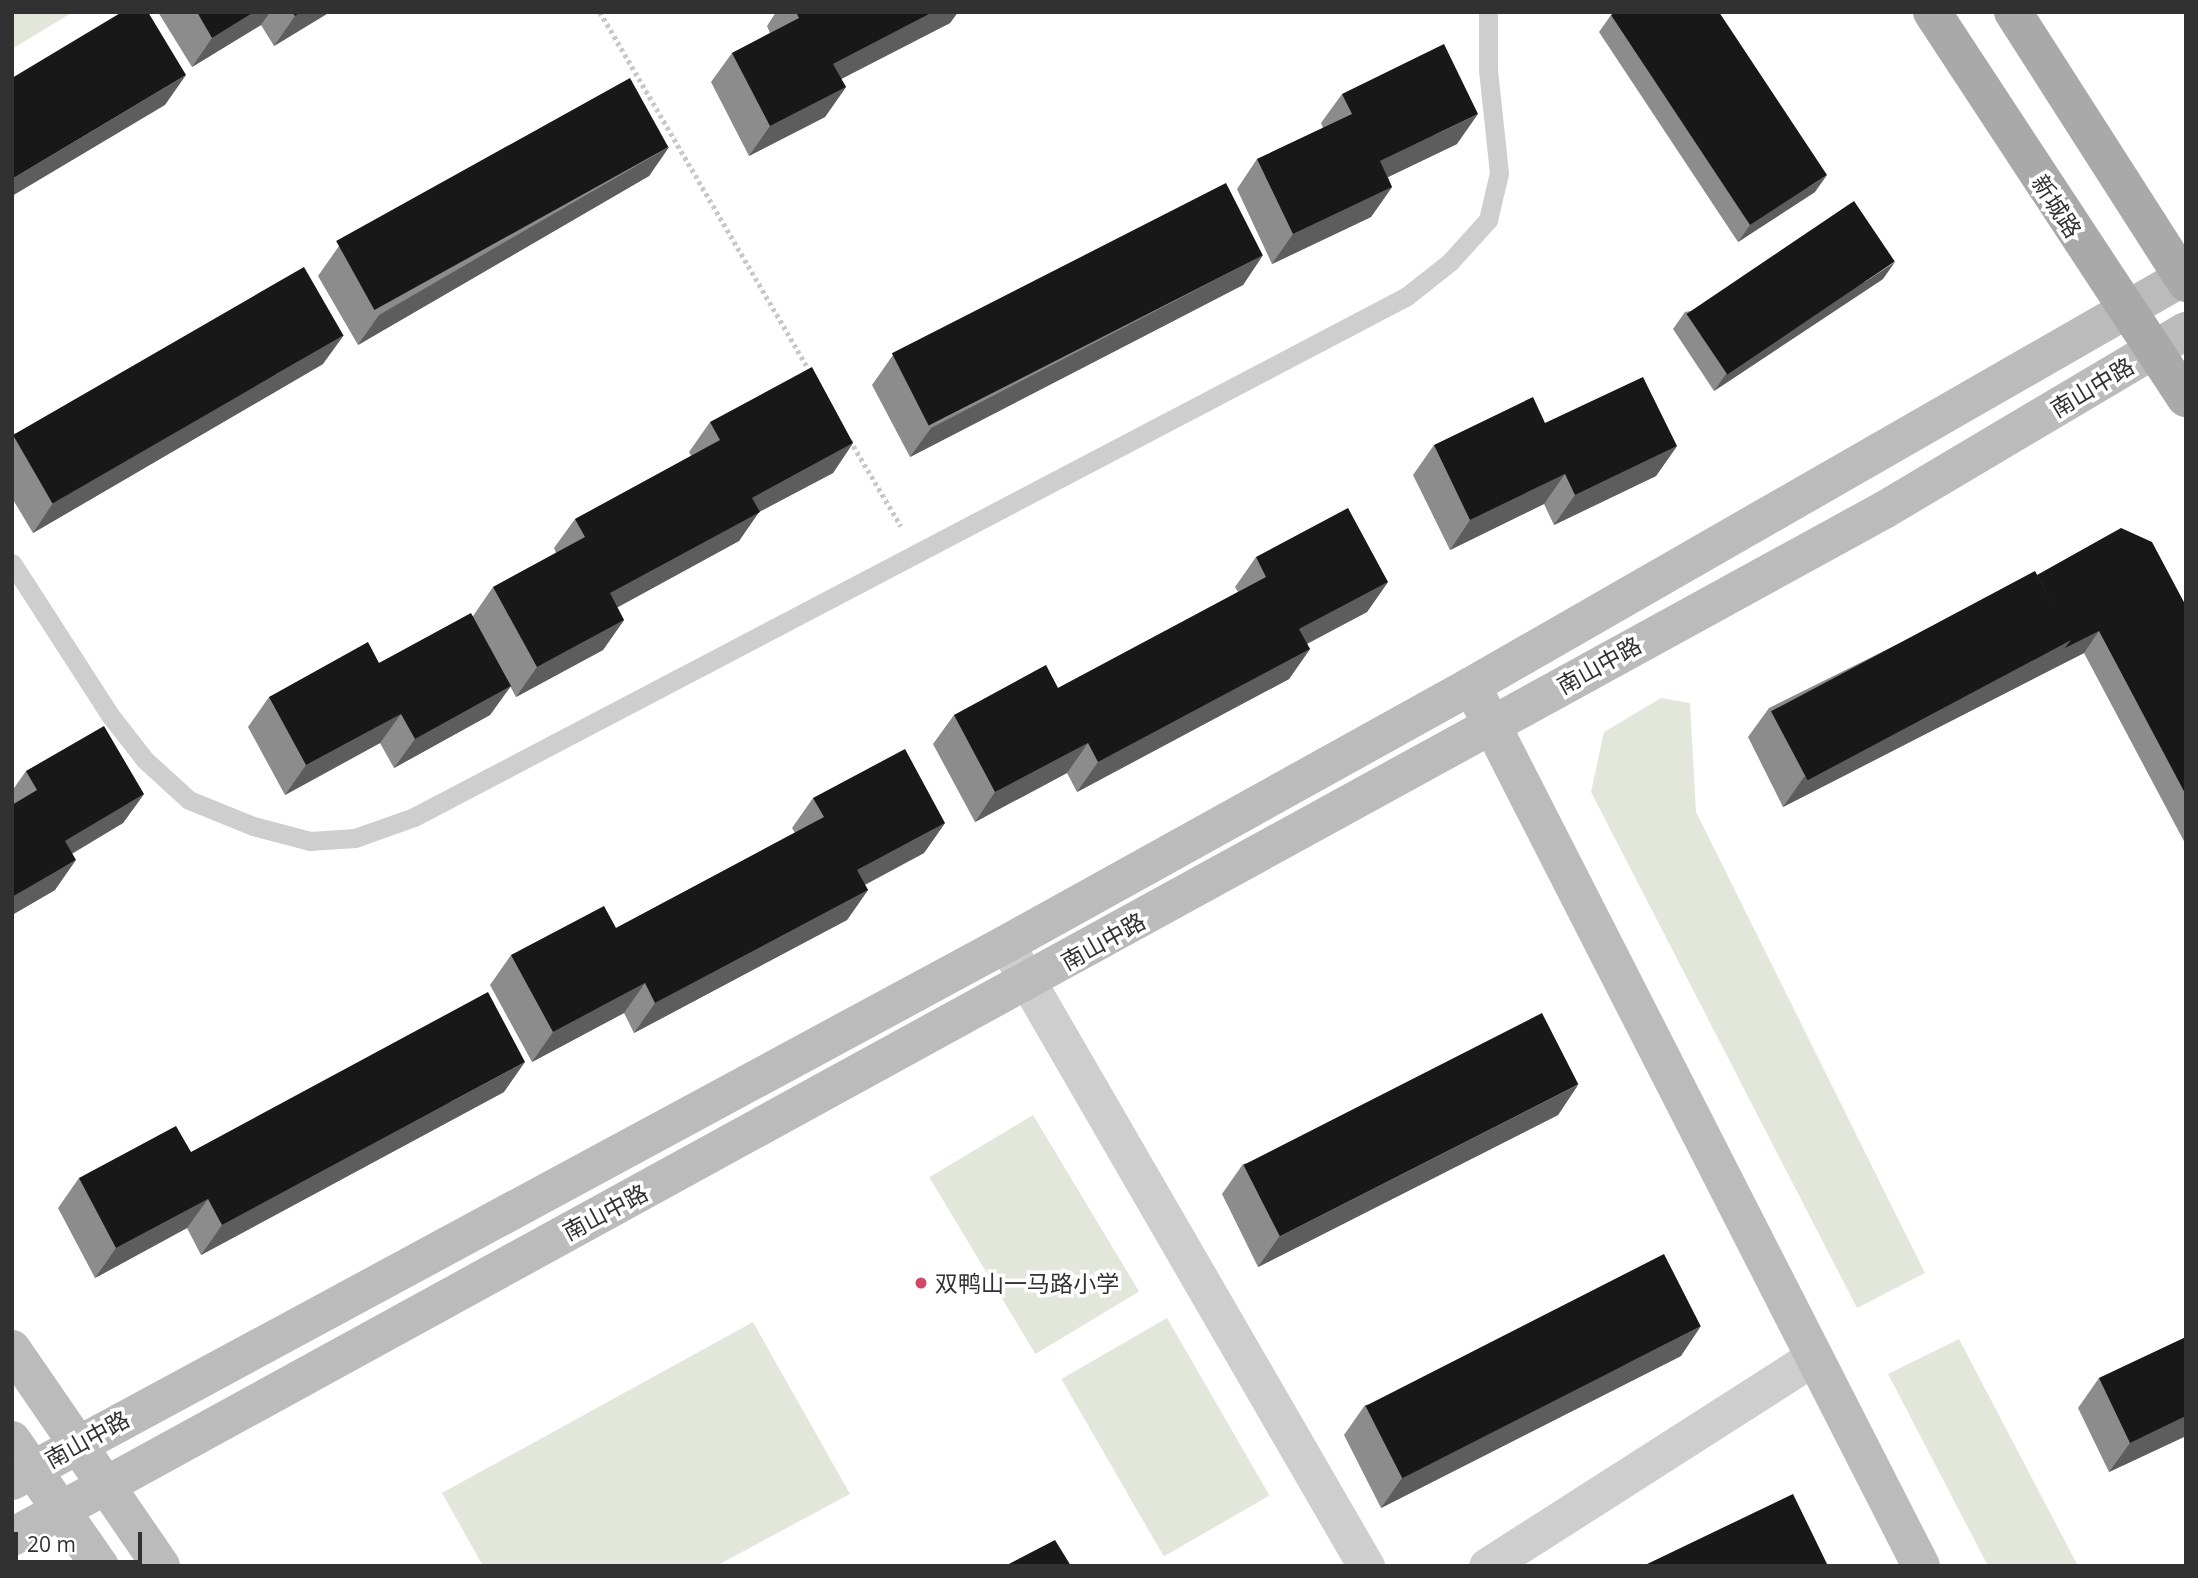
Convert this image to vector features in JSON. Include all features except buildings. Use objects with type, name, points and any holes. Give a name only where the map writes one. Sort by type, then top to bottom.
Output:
[{"type":"main road","name":"新城路","points":[[1932,12],[2124,309],[2186,398]]},
{"type":"main road","points":[[2013,12],[2184,280]]},
{"type":"street","name":"南山中路","points":[[19,1464],[79,1444],[1006,944],[1471,686],[2124,309],[2184,280]]},
{"type":"street","name":"南山中路","points":[[12,1537],[1028,983],[1493,723],[1884,510],[2186,331]]},
{"type":"street","points":[[1471,686],[1493,723],[1921,1566]]},
{"type":"street","points":[[1006,944],[1366,1566]]},
{"type":"street","points":[[12,1349],[162,1566]]},
{"type":"street","points":[[1487,1566],[1814,1357]]},
{"type":"street","points":[[19,1464],[61,1510],[100,1566]]},
{"type":"lane","points":[[12,563],[145,760],[188,800],[253,826],[310,841],[355,838],[414,817],[1407,296],[1450,262],[1488,220],[1499,173],[1488,70],[1488,12]]},
{"type":"path","points":[[600,12],[818,385]]},
{"type":"path","points":[[847,433],[917,554]]},
{"type":"shaded area","points":[[12,12],[73,12],[12,49]]},
{"type":"shaded area","points":[[1661,698],[1690,703],[1696,812],[1925,1273],[1857,1308],[1591,792],[1604,732]]},
{"type":"shaded area","points":[[1033,1115],[1139,1292],[1035,1354],[929,1177]]},
{"type":"shaded area","points":[[1167,1318],[1270,1496],[1164,1557],[1061,1379]]},
{"type":"shaded area","points":[[753,1322],[850,1494],[716,1566],[483,1566],[442,1493]]},
{"type":"shaded area","points":[[1959,1339],[2078,1566],[1988,1566],[1888,1374]]},
{"type":"place","name":"双鸭山一马路小学","points":[[921,1283]]}]
